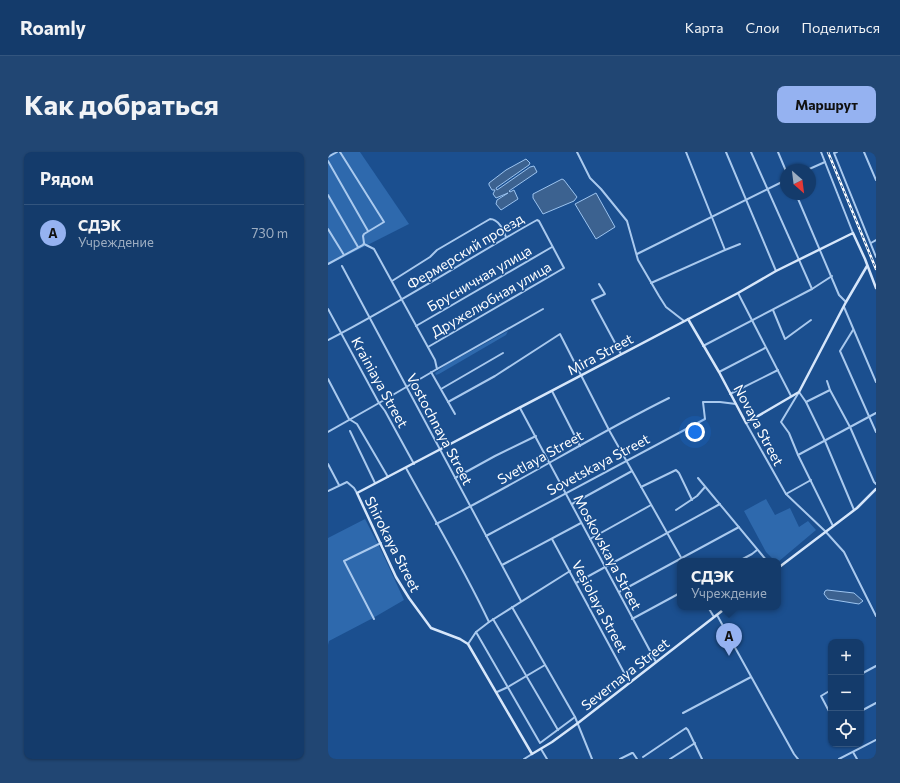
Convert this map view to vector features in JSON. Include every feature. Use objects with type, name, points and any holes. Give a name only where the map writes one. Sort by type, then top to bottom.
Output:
[{"type":"street","points":[[328,157],[337,152]]},
{"type":"street","points":[[340,152],[384,222],[368,231],[363,236],[364,244]]},
{"type":"street","points":[[577,152],[590,178],[627,221],[636,254],[651,283],[666,306],[684,321]]},
{"type":"street","points":[[686,152],[726,250]]},
{"type":"street","points":[[726,152],[776,271]]},
{"type":"street","points":[[751,152],[812,289]]},
{"type":"street","points":[[778,152],[783,164]]},
{"type":"street","points":[[821,152],[876,288]]},
{"type":"street","points":[[864,152],[876,180]]},
{"type":"street","points":[[836,153],[841,171],[876,257]]},
{"type":"street","points":[[328,161],[368,231]]},
{"type":"street","points":[[816,166],[824,162]]},
{"type":"street","points":[[636,254],[780,183]]},
{"type":"street","points":[[328,195],[358,247]]},
{"type":"street","points":[[799,200],[839,295],[846,302]]},
{"type":"street","points":[[392,281],[430,257],[437,250],[490,219],[494,219],[499,223],[506,237]]},
{"type":"street","name":"Фермерский проезд","points":[[328,340],[403,300],[506,237],[537,220],[552,247]]},
{"type":"street","points":[[328,229],[344,255]]},
{"type":"street","name":"Mira Street","points":[[357,494],[738,293],[776,271],[853,233]]},
{"type":"street","points":[[871,243],[876,240]]},
{"type":"street","points":[[328,264],[364,244]]},
{"type":"street","points":[[364,244],[374,249],[428,347],[437,365],[437,369]]},
{"type":"street","points":[[651,283],[740,244]]},
{"type":"street","name":"Дружелюбная улица","points":[[428,347],[564,268],[552,247]]},
{"type":"street","name":"Брусничная улица","points":[[416,326],[552,247]]},
{"type":"street","name":"Vostochnaya Street","points":[[342,266],[521,601]]},
{"type":"street","points":[[833,526],[798,455],[790,433],[781,422],[799,392],[846,302],[867,266]]},
{"type":"street","points":[[703,346],[812,289],[832,276]]},
{"type":"street","points":[[600,284],[604,294],[592,300],[621,354]]},
{"type":"street","points":[[738,293],[791,396]]},
{"type":"street","points":[[844,307],[876,382]]},
{"type":"street","name":"Krainiaya Street","points":[[328,309],[379,404],[385,411],[414,464]]},
{"type":"street","points":[[328,432],[543,309]]},
{"type":"street","points":[[773,310],[785,339],[811,320]]},
{"type":"street","name":"Novaya Street","points":[[688,319],[786,494],[825,531],[844,552],[876,616]]},
{"type":"street","points":[[853,330],[840,351],[868,417],[876,432]]},
{"type":"street","points":[[448,402],[494,376],[560,334],[609,430],[681,558],[739,527]]},
{"type":"street","points":[[719,372],[765,348]]},
{"type":"street","points":[[441,389],[503,353]]},
{"type":"street","points":[[730,394],[778,370]]},
{"type":"street","points":[[432,372],[455,414]]},
{"type":"street","name":"Shirokaya Street","points":[[328,379],[349,419],[357,424],[388,478]]},
{"type":"street","points":[[827,381],[876,484]]},
{"type":"street","points":[[806,402],[830,390]]},
{"type":"street","points":[[552,391],[580,446]]},
{"type":"street","points":[[746,423],[799,392]]},
{"type":"street","points":[[799,392],[806,402],[825,441],[854,510]]},
{"type":"street","name":"Svetlaya Street","points":[[436,524],[471,507],[669,398]]},
{"type":"street","name":"Sovetskaya Street","points":[[486,536],[705,419],[703,402],[736,404]]},
{"type":"street","name":"Moskovskaya Street","points":[[520,408],[656,662]]},
{"type":"street","points":[[798,455],[876,413]]},
{"type":"street","name":"Shirokaya Street","points":[[350,431],[375,484]]},
{"type":"street","points":[[455,478],[536,436]]},
{"type":"street","points":[[328,464],[339,485]]},
{"type":"street","points":[[406,468],[474,590],[489,622]]},
{"type":"street","points":[[641,487],[676,470],[679,473],[692,500]]},
{"type":"street","points":[[572,504],[632,471]]},
{"type":"street","points":[[698,478],[764,558]]},
{"type":"street","points":[[786,494],[811,480]]},
{"type":"street","points":[[328,491],[339,485],[349,483],[357,494]]},
{"type":"street","points":[[676,510],[692,500],[705,487]]},
{"type":"street","points":[[781,566],[854,510],[876,489]]},
{"type":"street","name":"Shirokaya Street","points":[[357,494],[381,542],[396,577],[409,598],[429,625],[436,630],[460,639],[468,644]]},
{"type":"street","points":[[576,583],[720,504]]},
{"type":"street","points":[[590,539],[651,505]]},
{"type":"street","points":[[502,565],[582,523]]},
{"type":"street","name":"Vesiolaya Street","points":[[552,538],[627,678],[631,682]]},
{"type":"street","points":[[374,619],[344,562],[381,542]]},
{"type":"street","points":[[745,558],[757,550]]},
{"type":"street","points":[[619,592],[677,560]]},
{"type":"street","points":[[524,759],[532,754],[468,644],[476,632],[493,619],[570,572]]},
{"type":"street","points":[[632,619],[677,595]]},
{"type":"street","points":[[512,607],[575,717],[592,759]]},
{"type":"street","points":[[710,610],[714,617]]},
{"type":"street","name":"Severnaya Street","points":[[532,754],[578,723],[723,610]]},
{"type":"street","points":[[717,615],[798,759]]},
{"type":"street","points":[[493,619],[558,730]]},
{"type":"street","points":[[476,632],[540,743],[575,717]]},
{"type":"street","points":[[497,692],[545,665]]},
{"type":"street","points":[[864,672],[876,666]]},
{"type":"street","points":[[683,713],[751,677]]},
{"type":"street","points":[[828,692],[820,696],[828,711]]},
{"type":"street","points":[[864,710],[876,704]]},
{"type":"street","points":[[642,758],[684,728],[688,730],[702,759]]},
{"type":"street","points":[[840,759],[876,740]]},
{"type":"street","points":[[670,759],[695,744]]},
{"type":"street","points":[[541,749],[547,759]]},
{"type":"street","points":[[620,759],[632,752],[634,753],[636,759]]},
{"type":"street","points":[[853,752],[857,759]]},
{"type":"shaded area","points":[[328,152],[360,152],[409,224],[328,265]]},
{"type":"shaded area","points":[[526,159],[530,163],[529,165],[496,188],[497,190],[530,167],[534,166],[537,172],[509,191],[514,190],[518,199],[501,210],[496,204],[497,200],[508,193],[496,198],[493,194],[495,190],[492,190],[489,183],[506,170]]},
{"type":"shaded area","points":[[562,179],[577,197],[574,201],[543,214],[533,198],[533,194]]},
{"type":"shaded area","points":[[596,193],[615,227],[596,239],[575,204]]},
{"type":"shaded area","points":[[508,331],[506,335],[436,375],[435,373],[446,365]]},
{"type":"shaded area","points":[[766,499],[775,515],[790,508],[799,527],[808,521],[816,530],[781,559],[781,558],[772,558],[766,552],[744,511]]},
{"type":"shaded area","points":[[365,519],[404,600],[329,641],[328,645],[328,538]]},
{"type":"shaded area","points":[[827,590],[854,593],[863,601],[859,604],[828,599],[824,594]]},
{"type":"railway","points":[[828,152],[876,269]]},
{"type":"place","name":"СДЭК","points":[[729,656]]}]
